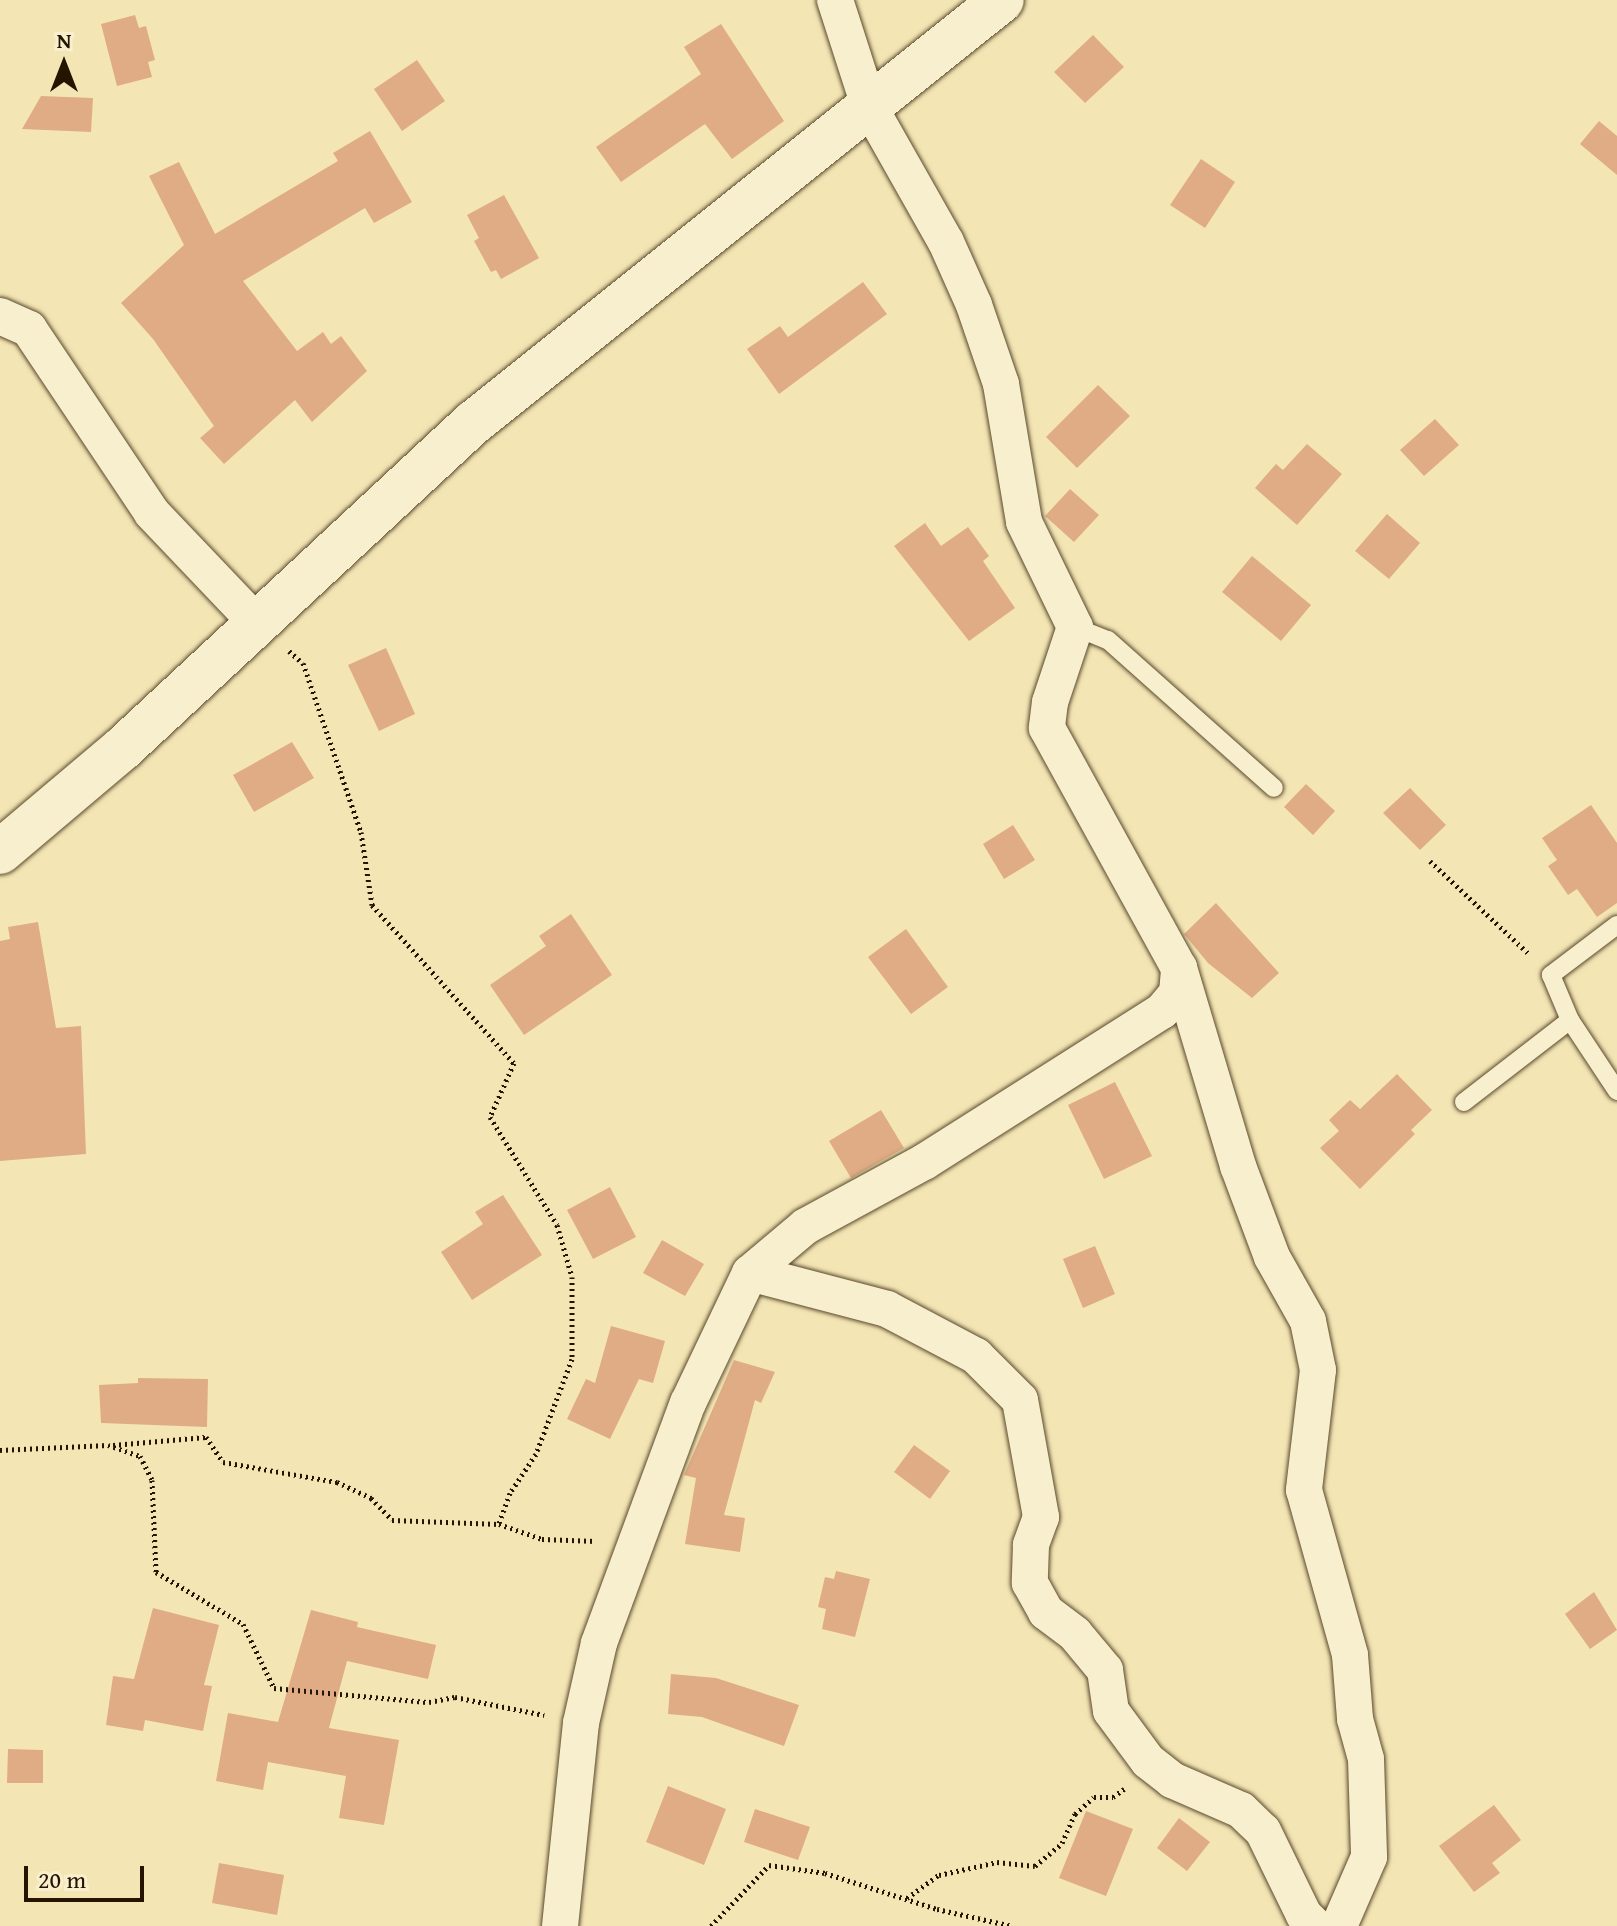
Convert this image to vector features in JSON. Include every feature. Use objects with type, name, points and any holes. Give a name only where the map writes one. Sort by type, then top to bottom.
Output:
[{"type":"street","points":[[835,0],[869,106],[946,242],[974,305],[1001,384],[1024,522],[1075,627],[1050,702],[1047,728],[1179,968],[1238,1166],[1272,1257],[1308,1321],[1318,1370],[1304,1490],[1350,1655],[1355,1719],[1366,1759],[1369,1816],[1369,1857],[1339,1926]]},
{"type":"street","points":[[0,852],[122,749],[254,620],[473,423],[1002,0]]},
{"type":"street","points":[[0,316],[29,329],[152,513],[254,620]]},
{"type":"street","points":[[560,1926],[581,1723],[599,1643],[633,1543],[688,1403],[750,1273],[806,1226],[924,1162],[1162,1011],[1177,993],[1179,968]]},
{"type":"street","points":[[750,1273],[887,1309],[976,1356],[1020,1400],[1041,1517],[1031,1545],[1030,1583],[1046,1612],[1075,1634],[1105,1670],[1111,1711],[1148,1761],[1172,1780],[1241,1810],[1263,1831],[1304,1915],[1315,1926]]},
{"type":"lane","points":[[1075,627],[1108,640],[1274,788]]},
{"type":"lane","points":[[1617,925],[1551,975],[1570,1020],[1617,1091]]},
{"type":"lane","points":[[1464,1102],[1570,1020]]},
{"type":"path","points":[[254,620],[303,663],[361,832],[372,905],[514,1063],[490,1117],[557,1225],[572,1277],[572,1359],[536,1454],[510,1493],[499,1524]]},
{"type":"path","points":[[1430,861],[1551,975]]},
{"type":"path","points":[[0,1450],[206,1437],[223,1462],[337,1482],[371,1498],[392,1520],[499,1524],[542,1539],[633,1543]]},
{"type":"path","points":[[108,1445],[140,1456],[152,1480],[156,1572],[243,1624],[274,1688],[429,1702],[455,1697],[581,1723]]},
{"type":"path","points":[[906,1898],[939,1875],[997,1862],[1035,1866],[1062,1843],[1075,1814],[1094,1797],[1113,1797],[1148,1761]]},
{"type":"path","points":[[711,1926],[769,1865],[825,1873],[1012,1926]]},
{"type":"building","points":[[135,15],[139,28],[146,26],[155,60],[148,62],[152,77],[117,86],[101,24]]},
{"type":"building","points":[[721,24],[784,121],[732,159],[705,124],[621,182],[596,147],[701,74],[684,47]]},
{"type":"building","points":[[1093,35],[1124,67],[1085,103],[1054,72]]},
{"type":"building","points":[[417,60],[445,101],[402,131],[374,89]]},
{"type":"building","points":[[41,96],[93,98],[91,132],[22,129]]},
{"type":"building","points":[[1599,121],[1617,136],[1617,175],[1580,144]]},
{"type":"building","points":[[370,131],[412,202],[374,223],[365,208],[243,281],[297,351],[323,332],[331,344],[341,336],[367,371],[312,422],[295,400],[224,464],[200,438],[214,426],[153,339],[121,303],[184,245],[149,176],[179,162],[215,234],[338,161],[333,153]]},
{"type":"building","points":[[1201,159],[1235,182],[1205,228],[1170,205]]},
{"type":"building","points":[[504,195],[539,258],[501,279],[496,270],[491,272],[474,241],[479,238],[467,215]]},
{"type":"building","points":[[863,282],[887,314],[779,394],[747,349],[780,326],[788,337]]},
{"type":"building","points":[[1098,385],[1130,416],[1077,468],[1046,437]]},
{"type":"building","points":[[1435,419],[1459,445],[1424,476],[1400,450]]},
{"type":"building","points":[[1307,444],[1342,474],[1297,525],[1255,488],[1276,464],[1283,470]]},
{"type":"building","points":[[1070,489],[1099,515],[1074,542],[1045,516]]},
{"type":"building","points":[[1387,514],[1420,543],[1389,579],[1355,551]]},
{"type":"building","points":[[925,523],[941,546],[968,527],[989,556],[983,561],[1015,608],[969,641],[894,546]]},
{"type":"building","points":[[1252,556],[1311,605],[1281,641],[1222,592]]},
{"type":"building","points":[[386,648],[415,714],[379,731],[348,665]]},
{"type":"building","points":[[292,742],[314,778],[254,812],[233,775]]},
{"type":"building","points":[[1306,784],[1335,811],[1313,835],[1284,807]]},
{"type":"building","points":[[1410,788],[1446,825],[1420,850],[1383,813]]},
{"type":"building","points":[[1591,805],[1617,843],[1617,903],[1597,917],[1577,889],[1568,895],[1548,866],[1557,860],[1542,838]]},
{"type":"building","points":[[1013,825],[1035,860],[1004,879],[983,844]]},
{"type":"building","points":[[1216,903],[1279,973],[1252,998],[1208,963],[1184,934]]},
{"type":"building","points":[[571,914],[612,975],[524,1035],[490,985],[546,946],[539,936]]},
{"type":"building","points":[[38,922],[56,1028],[81,1026],[86,1154],[0,1161],[0,941],[10,939],[8,927]]},
{"type":"building","points":[[906,929],[948,987],[911,1014],[868,957]]},
{"type":"building","points":[[1397,1074],[1432,1110],[1411,1130],[1415,1134],[1360,1189],[1320,1148],[1339,1131],[1329,1120],[1350,1100],[1360,1109]]},
{"type":"building","points":[[1115,1082],[1152,1156],[1104,1179],[1068,1105]]},
{"type":"building","points":[[881,1110],[904,1148],[851,1178],[829,1141]]},
{"type":"building","points":[[610,1187],[636,1237],[593,1259],[567,1210]]},
{"type":"building","points":[[503,1195],[542,1255],[472,1300],[441,1252],[483,1224],[475,1212]]},
{"type":"building","points":[[662,1240],[704,1264],[685,1296],[643,1273]]},
{"type":"building","points":[[1095,1246],[1115,1294],[1083,1308],[1063,1259]]},
{"type":"building","points":[[611,1326],[665,1341],[653,1383],[639,1379],[610,1439],[567,1419],[586,1379],[595,1383]]},
{"type":"building","points":[[734,1360],[775,1372],[761,1403],[755,1400],[724,1515],[745,1518],[740,1552],[685,1544],[696,1478],[684,1475]]},
{"type":"building","points":[[138,1378],[208,1379],[207,1427],[101,1423],[99,1385],[138,1383]]},
{"type":"building","points":[[914,1445],[950,1471],[930,1499],[894,1472]]},
{"type":"building","points":[[836,1571],[870,1579],[855,1637],[822,1629],[826,1609],[818,1607],[825,1577],[834,1579]]},
{"type":"building","points":[[1594,1592],[1617,1630],[1590,1649],[1565,1614]]},
{"type":"building","points":[[153,1608],[219,1625],[204,1685],[212,1686],[203,1731],[145,1720],[143,1731],[106,1725],[113,1676],[134,1679]]},
{"type":"building","points":[[311,1610],[358,1622],[357,1627],[436,1645],[428,1679],[347,1661],[329,1728],[399,1740],[384,1825],[339,1818],[346,1776],[268,1762],[263,1790],[216,1781],[228,1713],[278,1722]]},
{"type":"building","points":[[671,1674],[716,1678],[799,1705],[784,1746],[702,1717],[668,1714]]},
{"type":"building","points":[[8,1749],[43,1750],[43,1783],[7,1783]]},
{"type":"building","points":[[668,1786],[726,1809],[704,1865],[646,1842]]},
{"type":"building","points":[[1494,1805],[1521,1840],[1492,1863],[1500,1873],[1474,1892],[1439,1846]]},
{"type":"building","points":[[755,1809],[810,1827],[798,1860],[744,1842]]},
{"type":"building","points":[[1086,1811],[1133,1829],[1106,1896],[1059,1878]]},
{"type":"building","points":[[1179,1818],[1210,1842],[1187,1871],[1157,1848]]},
{"type":"building","points":[[219,1863],[284,1875],[277,1915],[212,1903]]}]
